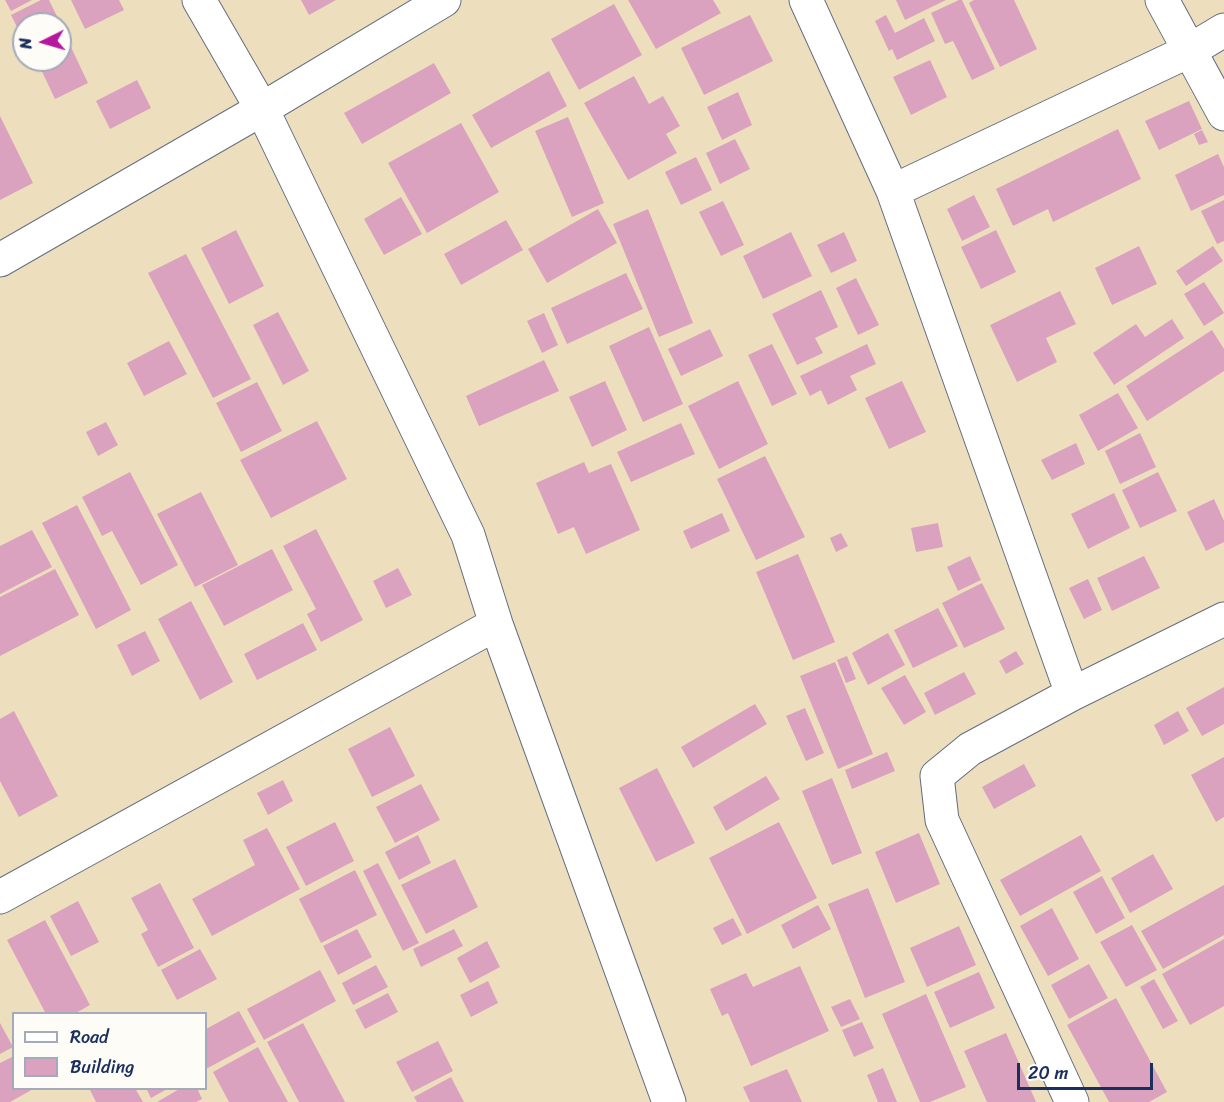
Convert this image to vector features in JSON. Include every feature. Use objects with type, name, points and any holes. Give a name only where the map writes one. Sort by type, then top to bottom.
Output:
[{"type":"street","points":[[199,0],[262,109],[468,535],[496,624],[669,1102]]},
{"type":"street","points":[[0,260],[262,109],[444,0]]},
{"type":"street","points":[[806,0],[893,191],[1072,694]]},
{"type":"street","points":[[1162,0],[1224,114]]},
{"type":"street","points":[[893,191],[1189,51],[1224,30]]},
{"type":"street","points":[[1072,1102],[942,820],[937,776],[970,749],[1072,694],[1224,619]]},
{"type":"street","points":[[0,897],[496,624]]},
{"type":"building","points":[[5,0],[32,0],[11,11]]},
{"type":"building","points":[[41,0],[49,0],[55,12],[17,12]]},
{"type":"building","points":[[71,0],[119,0],[124,10],[85,29]]},
{"type":"building","points":[[301,0],[336,0],[309,15]]},
{"type":"building","points":[[628,0],[713,0],[721,13],[656,49]]},
{"type":"building","points":[[896,0],[946,0],[905,20]]},
{"type":"building","points":[[962,0],[995,69],[972,80],[953,41],[945,44],[931,13]]},
{"type":"building","points":[[974,0],[1014,0],[1037,49],[1000,67],[969,3]]},
{"type":"building","points":[[614,4],[642,55],[579,90],[551,39]]},
{"type":"building","points":[[750,15],[773,61],[704,95],[681,48]]},
{"type":"building","points":[[886,15],[895,33],[924,18],[935,41],[897,60],[892,49],[889,51],[875,21]]},
{"type":"building","points":[[72,49],[88,83],[55,99],[42,72],[72,72]]},
{"type":"building","points":[[930,60],[947,97],[911,115],[893,77]]},
{"type":"building","points":[[434,63],[451,93],[362,144],[344,113]]},
{"type":"building","points":[[549,71],[567,106],[491,148],[472,115]]},
{"type":"building","points":[[634,76],[649,104],[663,96],[680,126],[666,134],[677,153],[628,180],[584,103]]},
{"type":"building","points":[[137,80],[151,108],[110,129],[96,101]]},
{"type":"building","points":[[738,92],[752,125],[722,140],[707,107]]},
{"type":"building","points":[[1189,101],[1202,129],[1159,150],[1145,121]]},
{"type":"building","points":[[0,116],[33,183],[0,200]]},
{"type":"building","points":[[568,117],[604,203],[572,217],[535,131]]},
{"type":"building","points":[[461,123],[499,192],[427,233],[388,163]]},
{"type":"building","points":[[1118,129],[1141,179],[1053,222],[1048,209],[1013,226],[996,189]]},
{"type":"building","points":[[1202,130],[1208,142],[1199,145],[1194,134]]},
{"type":"building","points":[[735,139],[750,169],[720,184],[706,153]]},
{"type":"building","points":[[1218,154],[1224,167],[1224,195],[1191,211],[1175,175]]},
{"type":"building","points":[[696,157],[712,190],[681,205],[665,172]]},
{"type":"building","points":[[974,195],[990,227],[962,241],[947,209]]},
{"type":"building","points":[[401,197],[422,234],[384,255],[364,219]]},
{"type":"building","points":[[1224,200],[1224,241],[1217,244],[1201,211]]},
{"type":"building","points":[[723,201],[744,245],[721,256],[699,212]]},
{"type":"building","points":[[598,209],[617,243],[547,283],[528,249]]},
{"type":"building","points":[[648,209],[693,323],[659,337],[613,224]]},
{"type":"building","points":[[506,220],[523,250],[461,285],[444,254]]},
{"type":"building","points":[[236,230],[264,286],[229,304],[201,248]]},
{"type":"building","points":[[996,230],[1016,272],[981,289],[961,247]]},
{"type":"building","points":[[791,232],[812,276],[763,299],[743,256]]},
{"type":"building","points":[[844,232],[857,261],[831,273],[817,245]]},
{"type":"building","points":[[1139,246],[1157,284],[1112,305],[1095,268]]},
{"type":"building","points":[[1213,246],[1223,261],[1186,286],[1176,271]]},
{"type":"building","points":[[186,254],[251,379],[213,398],[148,273]]},
{"type":"building","points":[[626,273],[643,309],[567,344],[551,308]]},
{"type":"building","points":[[856,278],[879,325],[858,335],[836,288]]},
{"type":"building","points":[[1204,282],[1224,313],[1204,326],[1184,294]]},
{"type":"building","points":[[821,290],[838,327],[815,338],[823,353],[797,365],[772,314]]},
{"type":"building","points":[[1060,291],[1076,324],[1046,338],[1057,362],[1017,382],[990,325]]},
{"type":"building","points":[[278,312],[309,371],[283,385],[253,325]]},
{"type":"building","points":[[544,313],[558,345],[542,353],[527,321]]},
{"type":"building","points":[[1172,319],[1184,338],[1114,385],[1093,353],[1136,324],[1145,337]]},
{"type":"building","points":[[649,327],[683,404],[643,422],[609,346]]},
{"type":"building","points":[[710,329],[723,356],[681,376],[668,349]]},
{"type":"building","points":[[1212,330],[1224,349],[1224,371],[1147,421],[1126,386]]},
{"type":"building","points":[[169,341],[187,374],[144,396],[127,363]]},
{"type":"building","points":[[772,344],[797,394],[772,406],[748,355]]},
{"type":"building","points":[[867,344],[876,364],[850,376],[857,390],[828,405],[821,390],[810,396],[800,376]]},
{"type":"building","points":[[544,360],[559,391],[479,426],[466,396]]},
{"type":"building","points":[[605,381],[627,430],[592,447],[569,397]]},
{"type":"building","points":[[738,381],[768,444],[719,469],[688,406]]},
{"type":"building","points":[[902,381],[926,432],[889,449],[865,398]]},
{"type":"building","points":[[257,382],[282,431],[241,452],[216,403]]},
{"type":"building","points":[[1118,393],[1138,428],[1098,451],[1079,415]]},
{"type":"building","points":[[317,421],[347,479],[271,518],[240,460]]},
{"type":"building","points":[[106,422],[118,445],[98,456],[86,432]]},
{"type":"building","points":[[681,423],[695,454],[631,482],[617,452]]},
{"type":"building","points":[[1140,433],[1156,467],[1120,484],[1105,451]]},
{"type":"building","points":[[1076,443],[1085,464],[1052,480],[1041,460]]},
{"type":"building","points":[[765,456],[805,537],[756,560],[717,479]]},
{"type":"building","points":[[584,462],[589,473],[611,464],[640,530],[586,554],[574,527],[558,534],[536,483]]},
{"type":"building","points":[[130,472],[178,565],[141,585],[112,531],[102,536],[82,497]]},
{"type":"building","points":[[1158,472],[1177,511],[1140,528],[1122,490]]},
{"type":"building","points":[[201,492],[238,565],[195,587],[157,514]]},
{"type":"building","points":[[1114,493],[1130,528],[1088,549],[1071,514]]},
{"type":"building","points":[[1214,499],[1224,521],[1224,542],[1206,551],[1187,512]]},
{"type":"building","points":[[77,505],[131,610],[96,629],[42,523]]},
{"type":"building","points":[[722,513],[730,531],[691,549],[683,531]]},
{"type":"building","points":[[938,523],[943,547],[916,552],[911,528]]},
{"type":"building","points":[[316,529],[363,620],[321,642],[307,614],[316,609],[283,546]]},
{"type":"building","points":[[32,530],[52,567],[0,594],[0,546]]},
{"type":"building","points":[[841,533],[848,546],[836,552],[830,538]]},
{"type":"building","points":[[272,549],[293,590],[224,626],[202,585]]},
{"type":"building","points":[[798,554],[835,642],[793,660],[756,572]]},
{"type":"building","points":[[970,556],[981,580],[958,591],[947,567]]},
{"type":"building","points":[[1144,556],[1160,588],[1112,611],[1097,578]]},
{"type":"building","points":[[398,568],[412,595],[386,608],[373,581]]},
{"type":"building","points":[[55,569],[79,615],[0,656],[0,597]]},
{"type":"building","points":[[1088,579],[1102,610],[1084,619],[1069,588]]},
{"type":"building","points":[[982,583],[1005,629],[964,648],[942,603]]},
{"type":"building","points":[[191,601],[233,682],[200,700],[158,619]]},
{"type":"building","points":[[938,608],[958,646],[913,668],[894,630]]},
{"type":"building","points":[[303,623],[317,650],[257,680],[244,654]]},
{"type":"building","points":[[145,631],[160,661],[132,676],[117,645]]},
{"type":"building","points":[[888,633],[905,665],[868,685],[852,653]]},
{"type":"building","points":[[1016,651],[1024,664],[1006,674],[999,661]]},
{"type":"building","points":[[847,656],[856,679],[846,683],[837,660]]},
{"type":"building","points":[[835,662],[873,754],[838,769],[800,676]]},
{"type":"building","points":[[964,672],[976,694],[935,715],[924,693]]},
{"type":"building","points":[[905,675],[926,712],[904,725],[881,688]]},
{"type":"building","points":[[1224,687],[1224,724],[1202,736],[1186,708]]},
{"type":"building","points":[[755,704],[767,724],[693,768],[681,747]]},
{"type":"building","points":[[805,708],[824,753],[806,761],[786,716]]},
{"type":"building","points":[[14,711],[58,796],[19,817],[0,781],[0,719]]},
{"type":"building","points":[[1178,711],[1189,731],[1164,745],[1154,725]]},
{"type":"building","points":[[390,727],[415,776],[372,797],[348,749]]},
{"type":"building","points":[[887,752],[895,771],[852,789],[845,770]]},
{"type":"building","points":[[1224,757],[1224,817],[1216,822],[1191,775]]},
{"type":"building","points":[[1024,764],[1036,786],[994,809],[982,787]]},
{"type":"building","points":[[657,768],[695,843],[656,862],[619,788]]},
{"type":"building","points":[[766,776],[780,799],[726,831],[713,807]]},
{"type":"building","points":[[832,778],[862,853],[832,865],[802,791]]},
{"type":"building","points":[[283,780],[293,801],[268,815],[257,793]]},
{"type":"building","points":[[421,784],[440,820],[395,843],[376,807]]},
{"type":"building","points":[[335,822],[354,861],[306,886],[286,847]]},
{"type":"building","points":[[779,822],[817,898],[747,934],[709,858]]},
{"type":"building","points":[[267,828],[300,889],[212,936],[192,899],[255,865],[243,840]]},
{"type":"building","points":[[919,833],[940,884],[896,903],[875,852]]},
{"type":"building","points":[[418,835],[431,863],[399,880],[385,852]]},
{"type":"building","points":[[1081,835],[1101,871],[1020,916],[1000,880]]},
{"type":"building","points":[[1153,854],[1173,889],[1130,913],[1111,878]]},
{"type":"building","points":[[455,859],[478,907],[426,934],[401,885]]},
{"type":"building","points":[[378,863],[419,943],[403,951],[363,871]]},
{"type":"building","points":[[355,870],[377,915],[321,943],[299,899]]},
{"type":"building","points":[[1102,876],[1125,918],[1096,934],[1073,892]]},
{"type":"building","points":[[160,883],[194,948],[158,967],[141,934],[148,930],[131,898]]},
{"type":"building","points":[[1224,885],[1224,935],[1163,969],[1141,931]]},
{"type":"building","points":[[868,888],[905,982],[865,998],[828,904]]},
{"type":"building","points":[[78,901],[99,942],[71,956],[50,916]]},
{"type":"building","points":[[818,905],[831,929],[793,949],[781,925]]},
{"type":"building","points":[[1052,908],[1079,959],[1048,976],[1020,926]]},
{"type":"building","points":[[733,918],[742,935],[722,945],[713,928]]},
{"type":"building","points":[[45,920],[90,1005],[78,1012],[45,1012],[7,940]]},
{"type":"building","points":[[1132,925],[1157,970],[1126,987],[1100,942]]},
{"type":"building","points":[[959,926],[976,965],[927,987],[910,948]]},
{"type":"building","points":[[357,929],[372,957],[338,975],[323,946]]},
{"type":"building","points":[[454,929],[463,946],[421,967],[413,949]]},
{"type":"building","points":[[1224,939],[1224,1006],[1190,1025],[1162,974]]},
{"type":"building","points":[[487,941],[500,967],[470,983],[457,958]]},
{"type":"building","points":[[200,949],[217,979],[177,1000],[161,970]]},
{"type":"building","points":[[1089,964],[1108,998],[1069,1019],[1051,985]]},
{"type":"building","points":[[376,965],[388,987],[353,1005],[342,983]]},
{"type":"building","points":[[800,966],[829,1031],[751,1066],[728,1013],[722,1016],[710,989],[746,973],[753,987]]},
{"type":"building","points":[[320,970],[336,1001],[264,1040],[247,1009]]},
{"type":"building","points":[[979,972],[995,1008],[950,1028],[934,992]]},
{"type":"building","points":[[1154,979],[1178,1021],[1163,1029],[1140,987]]},
{"type":"building","points":[[488,981],[498,1003],[471,1017],[460,995]]},
{"type":"building","points":[[388,993],[398,1012],[365,1029],[355,1010]]},
{"type":"building","points":[[926,994],[966,1087],[930,1102],[920,1102],[882,1014]]},
{"type":"building","points":[[1116,998],[1167,1092],[1149,1102],[1109,1102],[1067,1025]]},
{"type":"building","points":[[850,999],[860,1019],[841,1027],[831,1007]]},
{"type":"building","points":[[239,1011],[256,1042],[207,1068],[207,1028]]},
{"type":"building","points":[[862,1022],[874,1048],[854,1057],[842,1030]]},
{"type":"building","points":[[0,1023],[12,1048],[0,1054]]},
{"type":"building","points":[[303,1023],[345,1102],[299,1102],[267,1042]]},
{"type":"building","points":[[1006,1033],[1036,1102],[987,1102],[964,1051]]},
{"type":"building","points":[[438,1041],[453,1071],[412,1092],[396,1062]]},
{"type":"building","points":[[258,1047],[288,1102],[229,1102],[213,1072]]},
{"type":"building","points":[[12,1057],[12,1090],[31,1090],[10,1102],[0,1102],[0,1063]]},
{"type":"building","points":[[883,1068],[897,1102],[878,1102],[867,1075]]},
{"type":"building","points":[[787,1069],[802,1102],[750,1102],[743,1087]]},
{"type":"building","points":[[451,1077],[464,1102],[417,1102],[414,1097]]},
{"type":"building","points":[[90,1090],[136,1090],[143,1102],[96,1102]]},
{"type":"building","points":[[147,1090],[165,1090],[151,1098]]},
{"type":"building","points":[[178,1090],[198,1090],[202,1099],[196,1102],[157,1102]]}]
